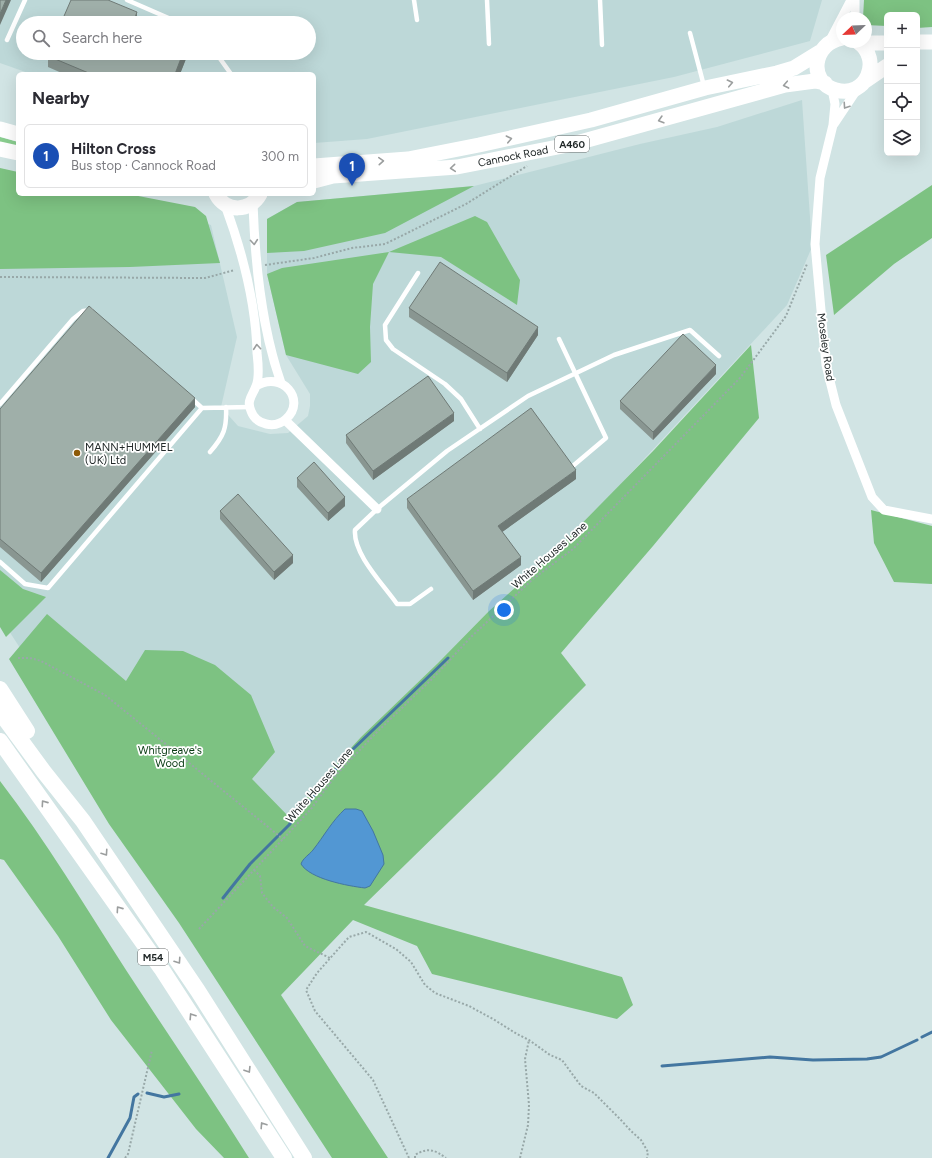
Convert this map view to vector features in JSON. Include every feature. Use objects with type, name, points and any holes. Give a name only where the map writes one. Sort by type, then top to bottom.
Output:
[{"type":"highway","points":[[872,43],[884,43]]},
{"type":"highway","points":[[828,86],[818,68],[831,44]]},
{"type":"highway","name":"Cannock Road","points":[[316,166],[408,159],[591,120],[705,88],[794,68],[831,44]]},
{"type":"highway","points":[[862,84],[870,73],[870,60],[865,48]]},
{"type":"highway","points":[[862,84],[884,68]]},
{"type":"highway","name":"Cannock Road","points":[[316,180],[333,176],[457,167],[573,144],[785,85],[815,82],[847,91],[862,84]]},
{"type":"highway","points":[[0,129],[16,133]]},
{"type":"highway","points":[[0,149],[16,152]]},
{"type":"highway","points":[[217,198],[242,208],[260,197]]},
{"type":"highway","name":"M54","points":[[0,689],[58,777],[83,821]]},
{"type":"highway","name":"M54","points":[[0,712],[44,772],[83,821],[198,991],[304,1158]]},
{"type":"highway","name":"M54","points":[[0,741],[7,760],[160,968],[284,1158]]},
{"type":"street","points":[[831,44],[851,0]]},
{"type":"street","points":[[855,0],[855,12]]},
{"type":"street","name":"Moseley Road","points":[[833,125],[862,84]]},
{"type":"street","name":"Moseley Road","points":[[828,86],[835,104],[833,125],[820,178],[815,244],[826,365],[836,405],[872,497],[884,510],[932,520]]},
{"type":"street","points":[[217,198],[234,229],[252,306],[257,351],[256,386],[249,399],[250,407],[254,417],[265,424],[273,425],[285,420],[290,414],[293,403],[290,392],[281,383],[270,352],[257,266],[260,197]]},
{"type":"street","points":[[256,386],[268,381],[281,383]]},
{"type":"street","points":[[285,420],[377,509]]},
{"type":"lane","points":[[18,16],[25,0]]},
{"type":"lane","points":[[127,0],[164,16]]},
{"type":"lane","points":[[414,0],[417,20]]},
{"type":"lane","points":[[487,0],[489,44]]},
{"type":"lane","points":[[600,0],[602,45]]},
{"type":"lane","points":[[7,40],[16,20]]},
{"type":"lane","points":[[690,33],[705,88]]},
{"type":"lane","points":[[221,60],[230,72]]},
{"type":"lane","points":[[418,273],[385,325],[386,340],[393,349],[445,384],[461,400],[480,429]]},
{"type":"lane","points":[[0,404],[78,315],[83,311],[92,310],[98,315]]},
{"type":"lane","points":[[430,590],[410,604],[397,604],[359,552],[354,538],[355,530],[377,509],[447,450],[528,396],[614,355],[690,330],[719,356]]},
{"type":"lane","points":[[559,339],[606,438],[574,465]]},
{"type":"lane","points":[[185,392],[202,408],[250,407]]},
{"type":"lane","points":[[210,452],[221,440],[227,423],[226,407]]},
{"type":"lane","points":[[0,562],[25,584],[48,588],[202,408]]},
{"type":"path","points":[[257,266],[314,258],[352,248],[385,244],[466,204],[531,164]]},
{"type":"path","name":"White Houses Lane","points":[[199,929],[311,808],[336,775],[376,733],[433,678],[472,636],[533,579],[572,549],[740,378],[786,316],[808,263]]},
{"type":"path","points":[[0,277],[205,278],[244,267]]},
{"type":"path","points":[[18,658],[30,658],[41,661],[105,694],[283,839]]},
{"type":"path","points":[[254,870],[260,876],[262,894],[273,907],[287,918],[305,946],[330,958]]},
{"type":"path","points":[[409,1158],[373,1080],[315,1011],[306,990],[330,958],[349,937],[366,932],[401,953],[411,962],[425,985],[435,993],[469,1006],[529,1040],[550,1055],[562,1060],[581,1086],[594,1092],[641,1140],[648,1152],[647,1158]]},
{"type":"path","points":[[520,1158],[528,1125],[529,1105],[525,1059],[529,1040]]},
{"type":"path","points":[[125,1158],[128,1154],[152,1050]]},
{"type":"path","points":[[414,1158],[415,1155],[424,1150],[435,1150],[446,1158]]},
{"type":"shaded area","points":[[0,0],[822,0],[810,41],[674,77],[367,139],[316,143],[316,72],[25,72],[0,63]]},
{"type":"shaded area","points":[[802,100],[812,247],[787,305],[619,486],[543,563],[489,611],[438,663],[361,737],[245,861],[20,648],[0,617],[0,177],[16,192],[16,196],[45,196],[140,203],[211,225],[237,337],[221,407],[238,426],[270,434],[288,433],[308,416],[310,394],[286,355],[267,274],[267,219],[297,202],[474,186],[640,144],[717,127]]},
{"type":"green space","points":[[864,0],[932,0],[932,27],[920,28],[920,12],[884,12],[884,26],[872,25],[872,12],[863,12]]},
{"type":"green space","points":[[0,137],[16,141],[16,147],[0,143]]},
{"type":"green space","points":[[0,168],[16,172],[16,196],[138,196],[195,207],[206,216],[220,263],[130,267],[0,269]]},
{"type":"green space","points":[[932,185],[932,238],[894,264],[834,315],[826,255]]},
{"type":"green space","points":[[474,186],[385,233],[304,251],[267,253],[267,219],[297,202]]},
{"type":"green space","points":[[475,216],[487,222],[520,280],[517,305],[441,257],[389,252]]},
{"type":"green space","points":[[389,252],[373,284],[370,327],[371,362],[358,374],[286,355],[267,274],[282,268]]},
{"type":"green space","name":"Whitgreave's Wood","points":[[751,345],[759,418],[653,546],[561,653],[586,685],[496,776],[364,905],[622,977],[633,1005],[617,1019],[432,974],[417,946],[353,920],[281,995],[388,1158],[332,1158],[179,923],[109,824],[9,659],[47,614],[126,681],[145,650],[183,651],[215,665],[251,695],[275,752],[252,779],[290,818],[325,776],[361,737],[438,663],[489,611],[543,563],[654,450]]},
{"type":"green space","points":[[871,510],[932,526],[932,584],[894,582],[874,543]]},
{"type":"green space","points":[[0,570],[23,589],[46,597],[6,637],[0,627]]},
{"type":"green space","points":[[0,781],[49,850],[249,1158],[224,1158],[196,1129],[111,1020],[58,936],[4,860],[0,859]]},
{"type":"water","points":[[345,809],[356,809],[362,811],[373,831],[383,855],[384,864],[370,886],[365,888],[349,886],[321,878],[312,874],[301,864],[336,818]]},
{"type":"building","points":[[0,0],[6,0],[0,14]]},
{"type":"building","points":[[71,0],[108,0],[137,12],[136,16],[64,16]]},
{"type":"building","points":[[58,60],[180,60],[176,72],[86,72]]},
{"type":"building","points":[[440,262],[538,327],[507,373],[409,308]]},
{"type":"building","name":"MANN+HUMMEL (UK) Ltd","points":[[89,306],[195,398],[41,573],[0,539],[0,409]]},
{"type":"building","points":[[683,334],[716,365],[653,432],[620,401]]},
{"type":"building","points":[[428,376],[454,413],[373,471],[346,435]]},
{"type":"building","points":[[531,408],[576,470],[498,526],[521,557],[473,591],[407,499]]},
{"type":"building","points":[[314,462],[345,497],[328,513],[297,478]]},
{"type":"building","points":[[238,494],[293,555],[274,572],[220,511]]},
{"type":"waterway","points":[[304,808],[349,753],[448,658]]},
{"type":"waterway","points":[[223,898],[250,864],[298,814]]},
{"type":"waterway","points":[[922,1037],[932,1032]]},
{"type":"waterway","points":[[662,1066],[770,1057],[813,1060],[867,1059],[881,1057],[917,1040]]},
{"type":"waterway","points":[[147,1093],[164,1097],[179,1094]]},
{"type":"waterway","points":[[108,1158],[130,1118],[134,1097],[138,1094]]},
{"type":"place","name":"Hilton Cross","points":[[352,186]]},
{"type":"place","name":"MANN+HUMMEL (UK) Ltd","points":[[77,453]]}]
